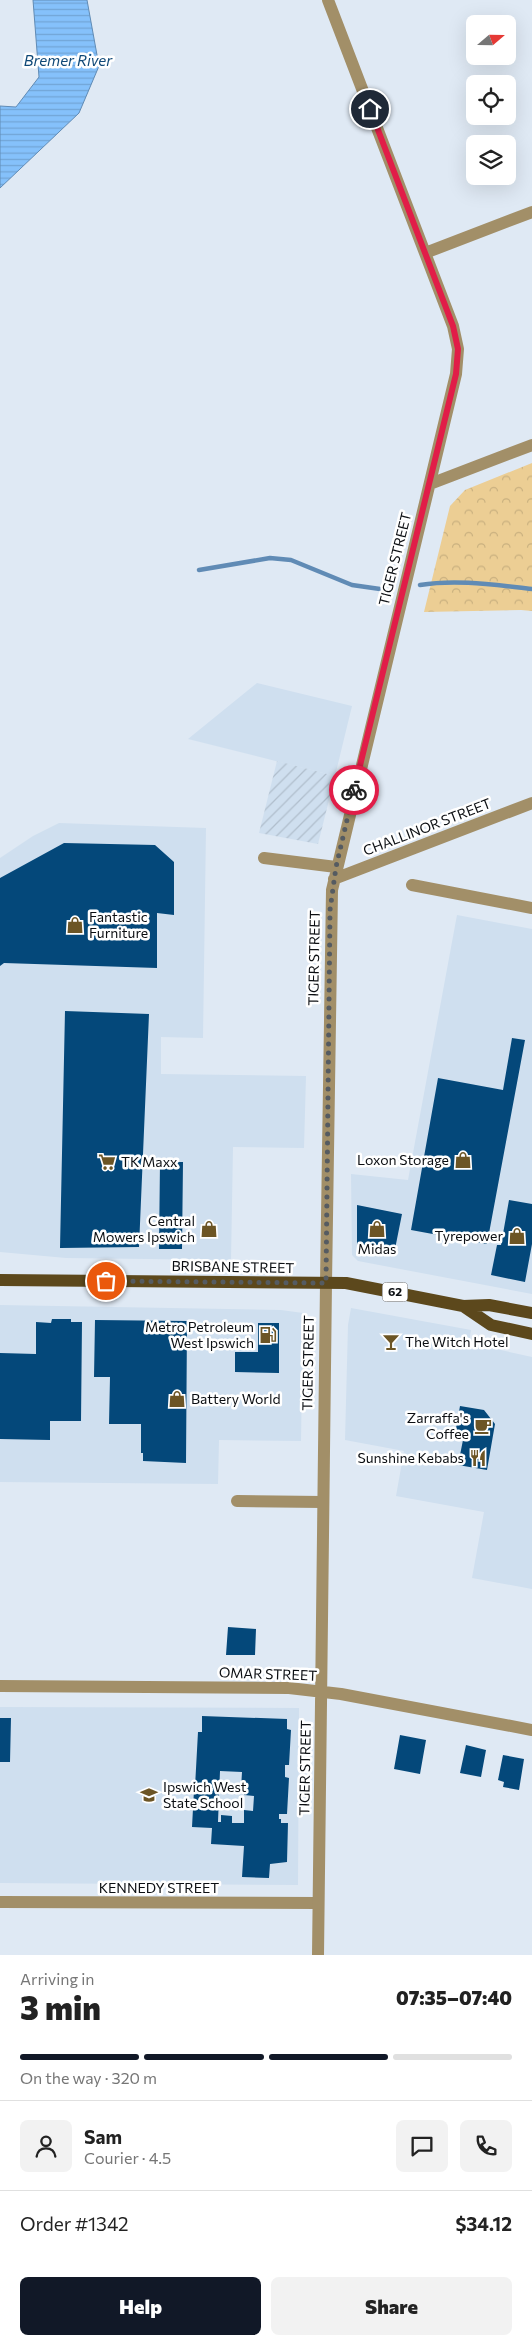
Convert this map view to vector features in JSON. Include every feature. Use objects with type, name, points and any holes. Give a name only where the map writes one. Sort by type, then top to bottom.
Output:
[{"type":"main road","name":"BRISBANE STREET","points":[[0,1280],[326,1283],[359,1285],[464,1306],[489,1306],[532,1313]]},
{"type":"main road","name":"BRISBANE STREET","points":[[464,1306],[491,1325],[532,1334]]},
{"type":"street","name":"TIGER STREET","points":[[318,1955],[330,910],[335,873],[430,484],[456,374],[458,355],[455,332],[328,0]]},
{"type":"street","points":[[425,254],[532,212]]},
{"type":"street","points":[[430,484],[532,445]]},
{"type":"street","name":"CHALLINOR STREET","points":[[335,873],[532,803]]},
{"type":"street","points":[[264,858],[335,873]]},
{"type":"street","points":[[412,885],[532,908]]},
{"type":"street","points":[[237,1501],[322,1502]]},
{"type":"street","name":"OMAR STREET","points":[[0,1686],[289,1688],[320,1691],[532,1730]]},
{"type":"street","name":"KENNEDY STREET","points":[[0,1902],[318,1903]]},
{"type":"shaded area","points":[[257,683],[352,706],[335,776],[188,739]]},
{"type":"shaded area","points":[[277,761],[335,776],[318,844],[259,833]]},
{"type":"shaded area","points":[[59,823],[206,828],[203,1038],[161,1037],[161,1074],[306,1076],[304,1148],[233,1147],[231,1260],[66,1258],[0,1252],[0,858],[33,836]]},
{"type":"shaded area","points":[[457,915],[532,929],[532,1294],[358,1261],[352,1255],[351,1174],[408,1180]]},
{"type":"shaded area","points":[[0,1305],[281,1310],[303,1313],[301,1441],[219,1440],[218,1484],[0,1482]]},
{"type":"shaded area","points":[[351,1308],[471,1330],[469,1343],[532,1357],[532,1589],[472,1578],[484,1512],[396,1496],[404,1451],[345,1440],[348,1325]]},
{"type":"shaded area","name":"Ipswich West State School","points":[[0,1707],[299,1708],[298,1885],[0,1883]]},
{"type":"green space","points":[[532,463],[532,611],[424,612],[450,506],[465,490]]},
{"type":"water","name":"Bremer River","points":[[33,0],[87,0],[99,66],[79,113],[0,188],[0,106],[16,107],[39,77]]},
{"type":"building","points":[[64,843],[155,845],[174,862],[174,915],[157,913],[157,968],[4,963],[0,966],[0,878]]},
{"type":"building","points":[[65,1011],[149,1014],[139,1247],[60,1248]]},
{"type":"building","name":"Loxon Storage","points":[[512,1038],[525,1040],[487,1244],[411,1230],[438,1078],[503,1090]]},
{"type":"building","points":[[160,1162],[183,1162],[182,1249],[159,1249]]},
{"type":"building","name":"Tyrepower","points":[[509,1200],[532,1204],[532,1244],[525,1282],[491,1275],[497,1245],[501,1245]]},
{"type":"building","points":[[357,1205],[402,1214],[394,1254],[357,1247]]},
{"type":"building","points":[[52,1319],[71,1319],[71,1322],[82,1322],[81,1421],[50,1421],[50,1440],[0,1439],[0,1353],[36,1354],[36,1322],[51,1323]]},
{"type":"building","points":[[95,1320],[187,1321],[186,1463],[143,1461],[143,1453],[141,1453],[141,1424],[109,1424],[110,1377],[94,1377]]},
{"type":"building","points":[[258,1323],[279,1323],[279,1373],[235,1372],[235,1352],[258,1352]]},
{"type":"building","points":[[460,1406],[484,1410],[495,1424],[487,1470],[458,1465],[464,1435],[455,1434]]},
{"type":"building","points":[[228,1627],[256,1629],[255,1655],[226,1655]]},
{"type":"building","points":[[202,1716],[287,1719],[287,1729],[291,1730],[289,1765],[285,1765],[285,1777],[289,1778],[287,1814],[279,1814],[279,1819],[281,1819],[281,1823],[288,1823],[287,1862],[270,1864],[269,1878],[242,1877],[244,1846],[211,1844],[212,1828],[192,1827],[194,1790],[213,1791],[213,1788],[195,1787],[198,1732],[202,1732]],"holes":[[[220,1771],[242,1772],[241,1789],[245,1789],[244,1795],[254,1796],[253,1811],[244,1810],[244,1823],[232,1823],[232,1816],[221,1815],[221,1822],[218,1822]]]},
{"type":"building","points":[[0,1718],[11,1718],[10,1762],[0,1762]]},
{"type":"building","points":[[400,1735],[426,1740],[420,1774],[394,1769]]},
{"type":"building","points":[[466,1745],[486,1750],[481,1777],[460,1773]]},
{"type":"building","points":[[503,1755],[524,1759],[519,1790],[503,1787],[504,1782],[498,1780]]},
{"type":"waterway","points":[[199,570],[270,558],[291,560],[352,585],[380,589]]},
{"type":"waterway","points":[[420,585],[462,583],[532,589]]},
{"type":"way so far","points":[[106,1281],[326,1283],[330,910],[336,867],[354,790]]},
{"type":"place","name":"Fantastic Furniture","points":[[75,925]]},
{"type":"place","name":"Loxon Storage","points":[[463,1160]]},
{"type":"place","name":"TK Maxx","points":[[107,1162]]},
{"type":"place","name":"Central Mowers Ipswich","points":[[209,1229]]},
{"type":"place","name":"Midas","points":[[377,1229]]},
{"type":"place","name":"Tyrepower","points":[[517,1236]]},
{"type":"place","name":"Metro Petroleum West Ipswich","points":[[268,1335]]},
{"type":"place","name":"The Witch Hotel","points":[[391,1342]]},
{"type":"place","name":"Battery World","points":[[177,1399]]},
{"type":"place","name":"Zarraffa's Coffee","points":[[483,1426]]},
{"type":"place","name":"Sunshine Kebabs","points":[[478,1458]]},
{"type":"place","name":"Ipswich West State School","points":[[149,1795]]},
{"type":"route","points":[[354,790],[430,484],[456,374],[458,355],[458,343],[453,326],[370,109]]}]
